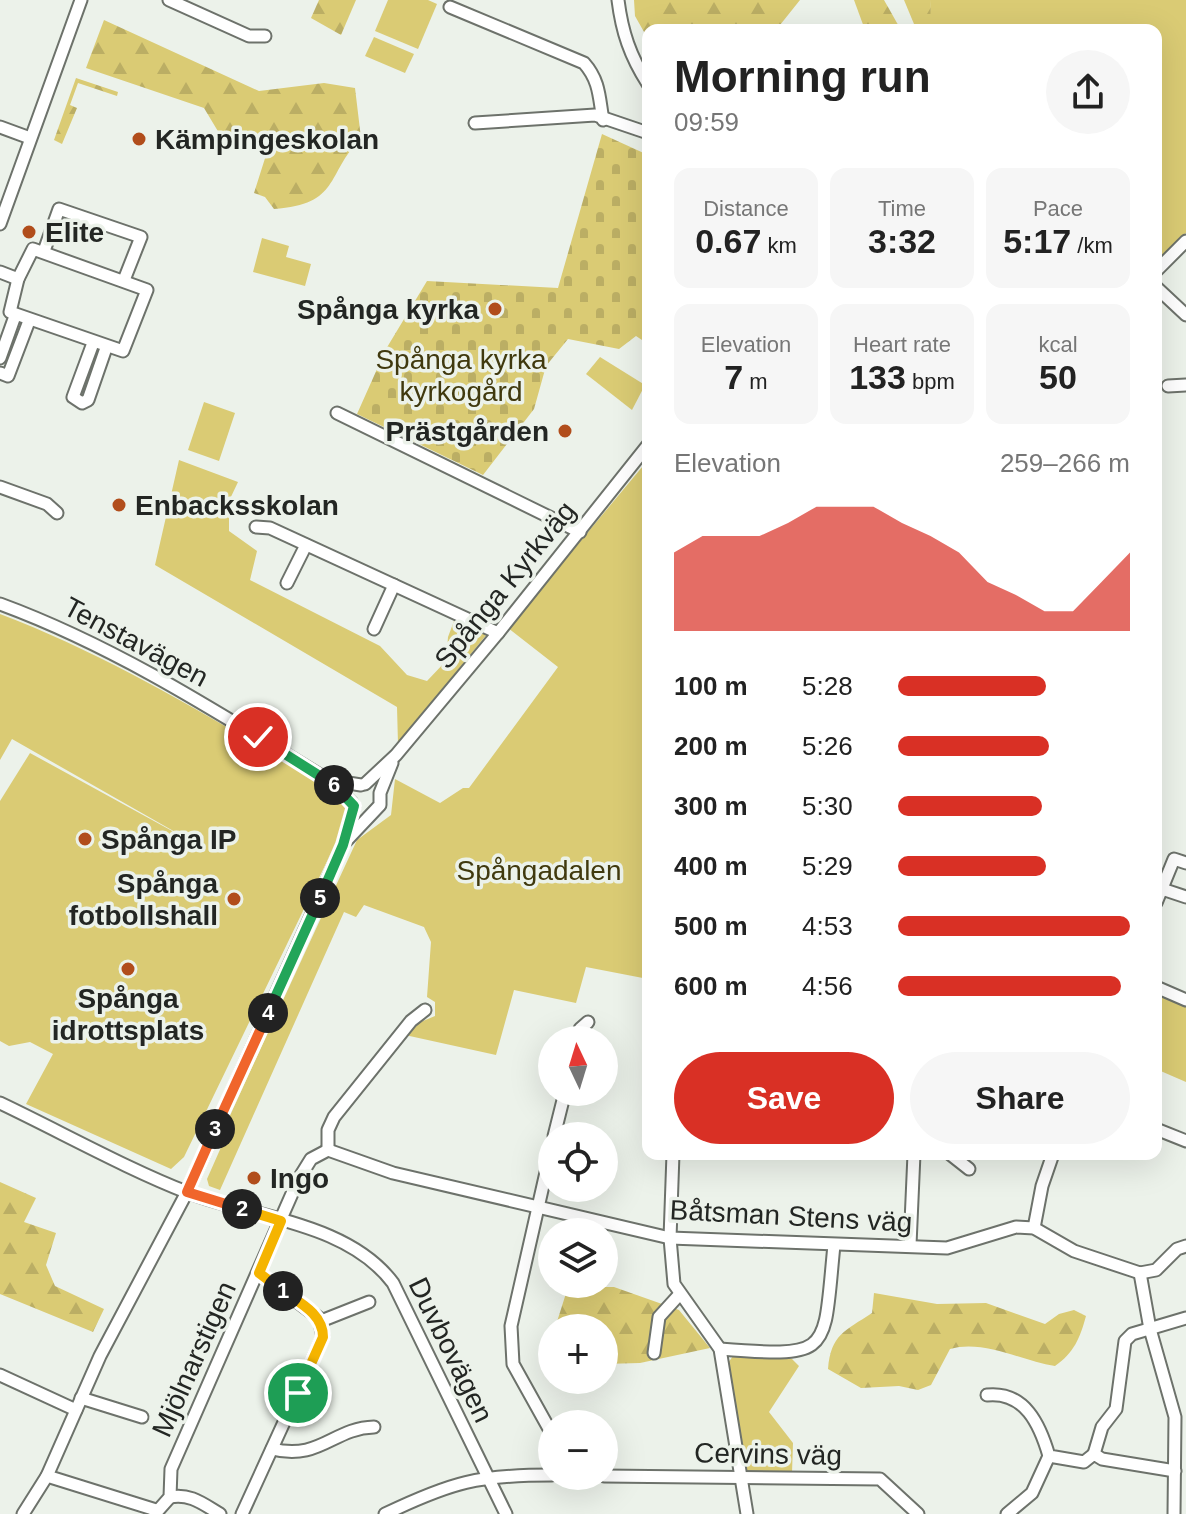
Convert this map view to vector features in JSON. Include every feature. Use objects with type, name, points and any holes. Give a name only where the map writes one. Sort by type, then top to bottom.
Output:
[{"type":"street","points":[[0,224],[81,0]]},
{"type":"street","points":[[169,0],[249,36],[265,36]]},
{"type":"street","points":[[618,0],[622,29],[630,53],[642,74]]},
{"type":"street","points":[[450,7],[584,63],[595,75],[603,120]]},
{"type":"street","points":[[475,123],[595,115],[642,131]]},
{"type":"street","points":[[0,127],[30,138]]},
{"type":"street","points":[[44,251],[59,209],[141,237],[124,280]]},
{"type":"street","points":[[1162,265],[1186,241]]},
{"type":"street","points":[[33,249],[142,286],[146,294],[123,351],[15,316],[10,306],[18,279],[28,253],[33,249]]},
{"type":"street","points":[[0,272],[18,279]]},
{"type":"street","points":[[1162,293],[1186,315]]},
{"type":"street","points":[[0,358],[15,316]]},
{"type":"street","points":[[0,373],[8,376],[29,321]]},
{"type":"street","points":[[93,343],[73,397],[82,403],[88,400],[106,348]]},
{"type":"street","points":[[1168,386],[1186,385]]},
{"type":"street","points":[[337,413],[580,532]]},
{"type":"street","name":"Spånga Kyrkväg","points":[[363,785],[396,755],[642,453]]},
{"type":"street","points":[[0,487],[47,504],[57,513]]},
{"type":"street","points":[[256,527],[270,528],[498,633]]},
{"type":"street","points":[[287,583],[306,545]]},
{"type":"street","points":[[374,629],[394,585]]},
{"type":"street","name":"Tenstavägen","points":[[0,604],[40,619],[159,677],[328,780],[353,805]]},
{"type":"street","name":"Spånga Kyrkväg","points":[[380,793],[396,755]]},
{"type":"street","name":"Tenstavägen","points":[[328,780],[363,785]]},
{"type":"street","points":[[23,1514],[47,1476],[81,1398],[187,1192],[343,845],[353,805],[352,794],[363,785],[380,793],[380,805],[343,845]]},
{"type":"street","points":[[353,805],[359,812],[370,813]]},
{"type":"street","points":[[1186,863],[1174,859],[1162,889],[1186,897]]},
{"type":"street","points":[[1162,990],[1186,1000]]},
{"type":"street","points":[[281,1221],[304,1169],[311,1159],[328,1150],[328,1130],[334,1117],[411,1021],[425,1010]]},
{"type":"street","points":[[583,1026],[588,1022]]},
{"type":"street","name":"Duvbovägen","points":[[0,1103],[187,1192],[351,1246],[376,1261],[393,1283],[506,1514]]},
{"type":"street","points":[[1162,1131],[1186,1141]]},
{"type":"street","name":"Båtsman Stens väg","points":[[328,1150],[393,1173],[670,1238],[947,1248],[1016,1227],[1034,1228]]},
{"type":"street","points":[[673,1160],[672,1276],[679,1295],[720,1349],[747,1514]]},
{"type":"street","points":[[910,1245],[914,1160]]},
{"type":"street","points":[[958,1160],[969,1169]]},
{"type":"street","points":[[1051,1160],[1034,1228],[1074,1251],[1140,1273],[1156,1270],[1177,1249],[1186,1246]]},
{"type":"street","points":[[538,1410],[516,1372],[511,1326],[539,1202]]},
{"type":"street","name":"Mjölnarstigen","points":[[170,1497],[171,1469],[281,1221]]},
{"type":"street","points":[[720,1349],[796,1353],[819,1340],[826,1323],[834,1245]]},
{"type":"street","points":[[242,1514],[323,1337],[321,1321],[259,1273]]},
{"type":"street","points":[[1140,1273],[1150,1329],[1181,1416],[1174,1514]]},
{"type":"street","points":[[654,1353],[659,1317],[679,1295]]},
{"type":"street","points":[[321,1321],[369,1302]]},
{"type":"street","points":[[1049,1456],[1084,1462],[1094,1454],[1102,1427],[1116,1409],[1125,1341],[1132,1334],[1186,1318]]},
{"type":"street","points":[[0,1375],[76,1410]]},
{"type":"street","points":[[987,1395],[1001,1394],[1024,1406],[1043,1437],[1049,1456],[1032,1493],[1007,1514]]},
{"type":"street","points":[[81,1398],[142,1417]]},
{"type":"street","points":[[272,1449],[292,1454],[306,1453],[360,1428],[374,1427]]},
{"type":"street","points":[[1094,1454],[1102,1459],[1175,1471]]},
{"type":"street","points":[[385,1514],[441,1487],[486,1477],[538,1475]]},
{"type":"street","points":[[47,1476],[155,1512],[170,1497],[182,1495],[196,1499],[220,1514]]},
{"type":"street","name":"Cervins väg","points":[[618,1476],[880,1479],[918,1514]]},
{"type":"green space","points":[[319,0],[356,0],[341,35],[311,18]]},
{"type":"green space","points":[[388,0],[428,0],[437,4],[418,49],[375,31]]},
{"type":"green space","points":[[634,0],[800,0],[781,24],[642,24],[642,28],[635,16]]},
{"type":"green space","points":[[854,0],[884,0],[898,24],[863,24]]},
{"type":"green space","points":[[904,0],[931,0],[930,24],[914,24]]},
{"type":"green space","points":[[931,0],[1186,0],[1186,233],[1162,257],[1162,24],[929,24]]},
{"type":"green space","points":[[104,20],[259,91],[324,83],[355,88],[361,138],[321,194],[311,201],[274,209],[265,197],[254,193],[267,152],[219,133],[204,108],[86,68]]},
{"type":"green space","points":[[374,37],[414,54],[405,73],[365,56]]},
{"type":"green space","points":[[76,78],[118,92],[117,96],[78,83],[70,105],[77,108],[62,144],[54,140]]},
{"type":"green space","name":"Spånga kyrka kyrkogård","points":[[602,134],[642,152],[642,340],[636,336],[619,349],[568,339],[546,366],[534,409],[483,475],[357,414],[386,349],[427,281],[558,288]]},
{"type":"green space","points":[[262,238],[289,246],[286,257],[311,264],[305,286],[253,272]]},
{"type":"green space","points":[[600,357],[642,383],[642,391],[632,410],[586,374]]},
{"type":"green space","points":[[204,402],[235,413],[219,461],[188,450]]},
{"type":"green space","points":[[179,460],[238,482],[229,501],[229,531],[257,551],[250,580],[380,646],[407,675],[427,681],[446,661],[448,637],[454,621],[487,634],[398,744],[397,707],[155,565]]},
{"type":"green space","name":"Spångadalen","points":[[642,467],[642,978],[586,967],[576,1003],[514,990],[496,1055],[405,1035],[411,1026],[435,1016],[435,1002],[427,997],[431,942],[424,927],[364,905],[356,917],[344,912],[220,1190],[209,1186],[207,1179],[230,1127],[229,1117],[357,840],[391,815],[395,779],[440,803],[463,788],[469,788],[558,667],[508,628]]},
{"type":"green space","name":"Spånga idrottsplats","points":[[0,614],[132,674],[343,797],[347,820],[184,1157],[171,1169],[26,1104],[53,1054],[30,1042],[9,1046],[0,1041],[0,801],[30,753],[205,849],[12,739],[0,760]]},
{"type":"green space","points":[[1162,997],[1186,1007],[1186,1082],[1162,1072]]},
{"type":"green space","points":[[0,1182],[36,1198],[24,1222],[56,1233],[46,1265],[55,1286],[104,1309],[93,1332],[0,1294]]},
{"type":"green space","points":[[618,1288],[679,1310],[710,1348],[640,1363],[618,1364],[618,1314],[559,1314],[565,1298],[618,1298]]},
{"type":"green space","points":[[874,1293],[937,1304],[986,1303],[1045,1324],[1059,1314],[1074,1310],[1086,1316],[1075,1344],[1055,1366],[989,1349],[963,1347],[950,1349],[931,1385],[918,1390],[899,1386],[861,1388],[828,1369],[836,1341],[847,1329],[872,1313]]},
{"type":"green space","points":[[733,1356],[792,1359],[799,1366],[769,1412],[793,1443],[792,1473],[749,1472],[743,1465],[728,1363]]},
{"type":"place","name":"Kämpingeskolan","points":[[139,139]]},
{"type":"place","name":"Elite","points":[[29,232]]},
{"type":"place","name":"Spånga kyrka","points":[[495,309]]},
{"type":"place","name":"Prästgården","points":[[565,431]]},
{"type":"place","name":"Enbacksskolan","points":[[119,505]]},
{"type":"place","name":"Spånga IP","points":[[85,839]]},
{"type":"place","name":"Spånga fotbollshall","points":[[234,899]]},
{"type":"place","name":"Spånga idrottsplats","points":[[128,969]]},
{"type":"place","name":"Ingo","points":[[254,1178]]},
{"type":"route","points":[[258,737],[328,780],[354,806],[343,845],[187,1192],[281,1221],[259,1273],[319,1318],[323,1328],[323,1337],[298,1393]]}]
